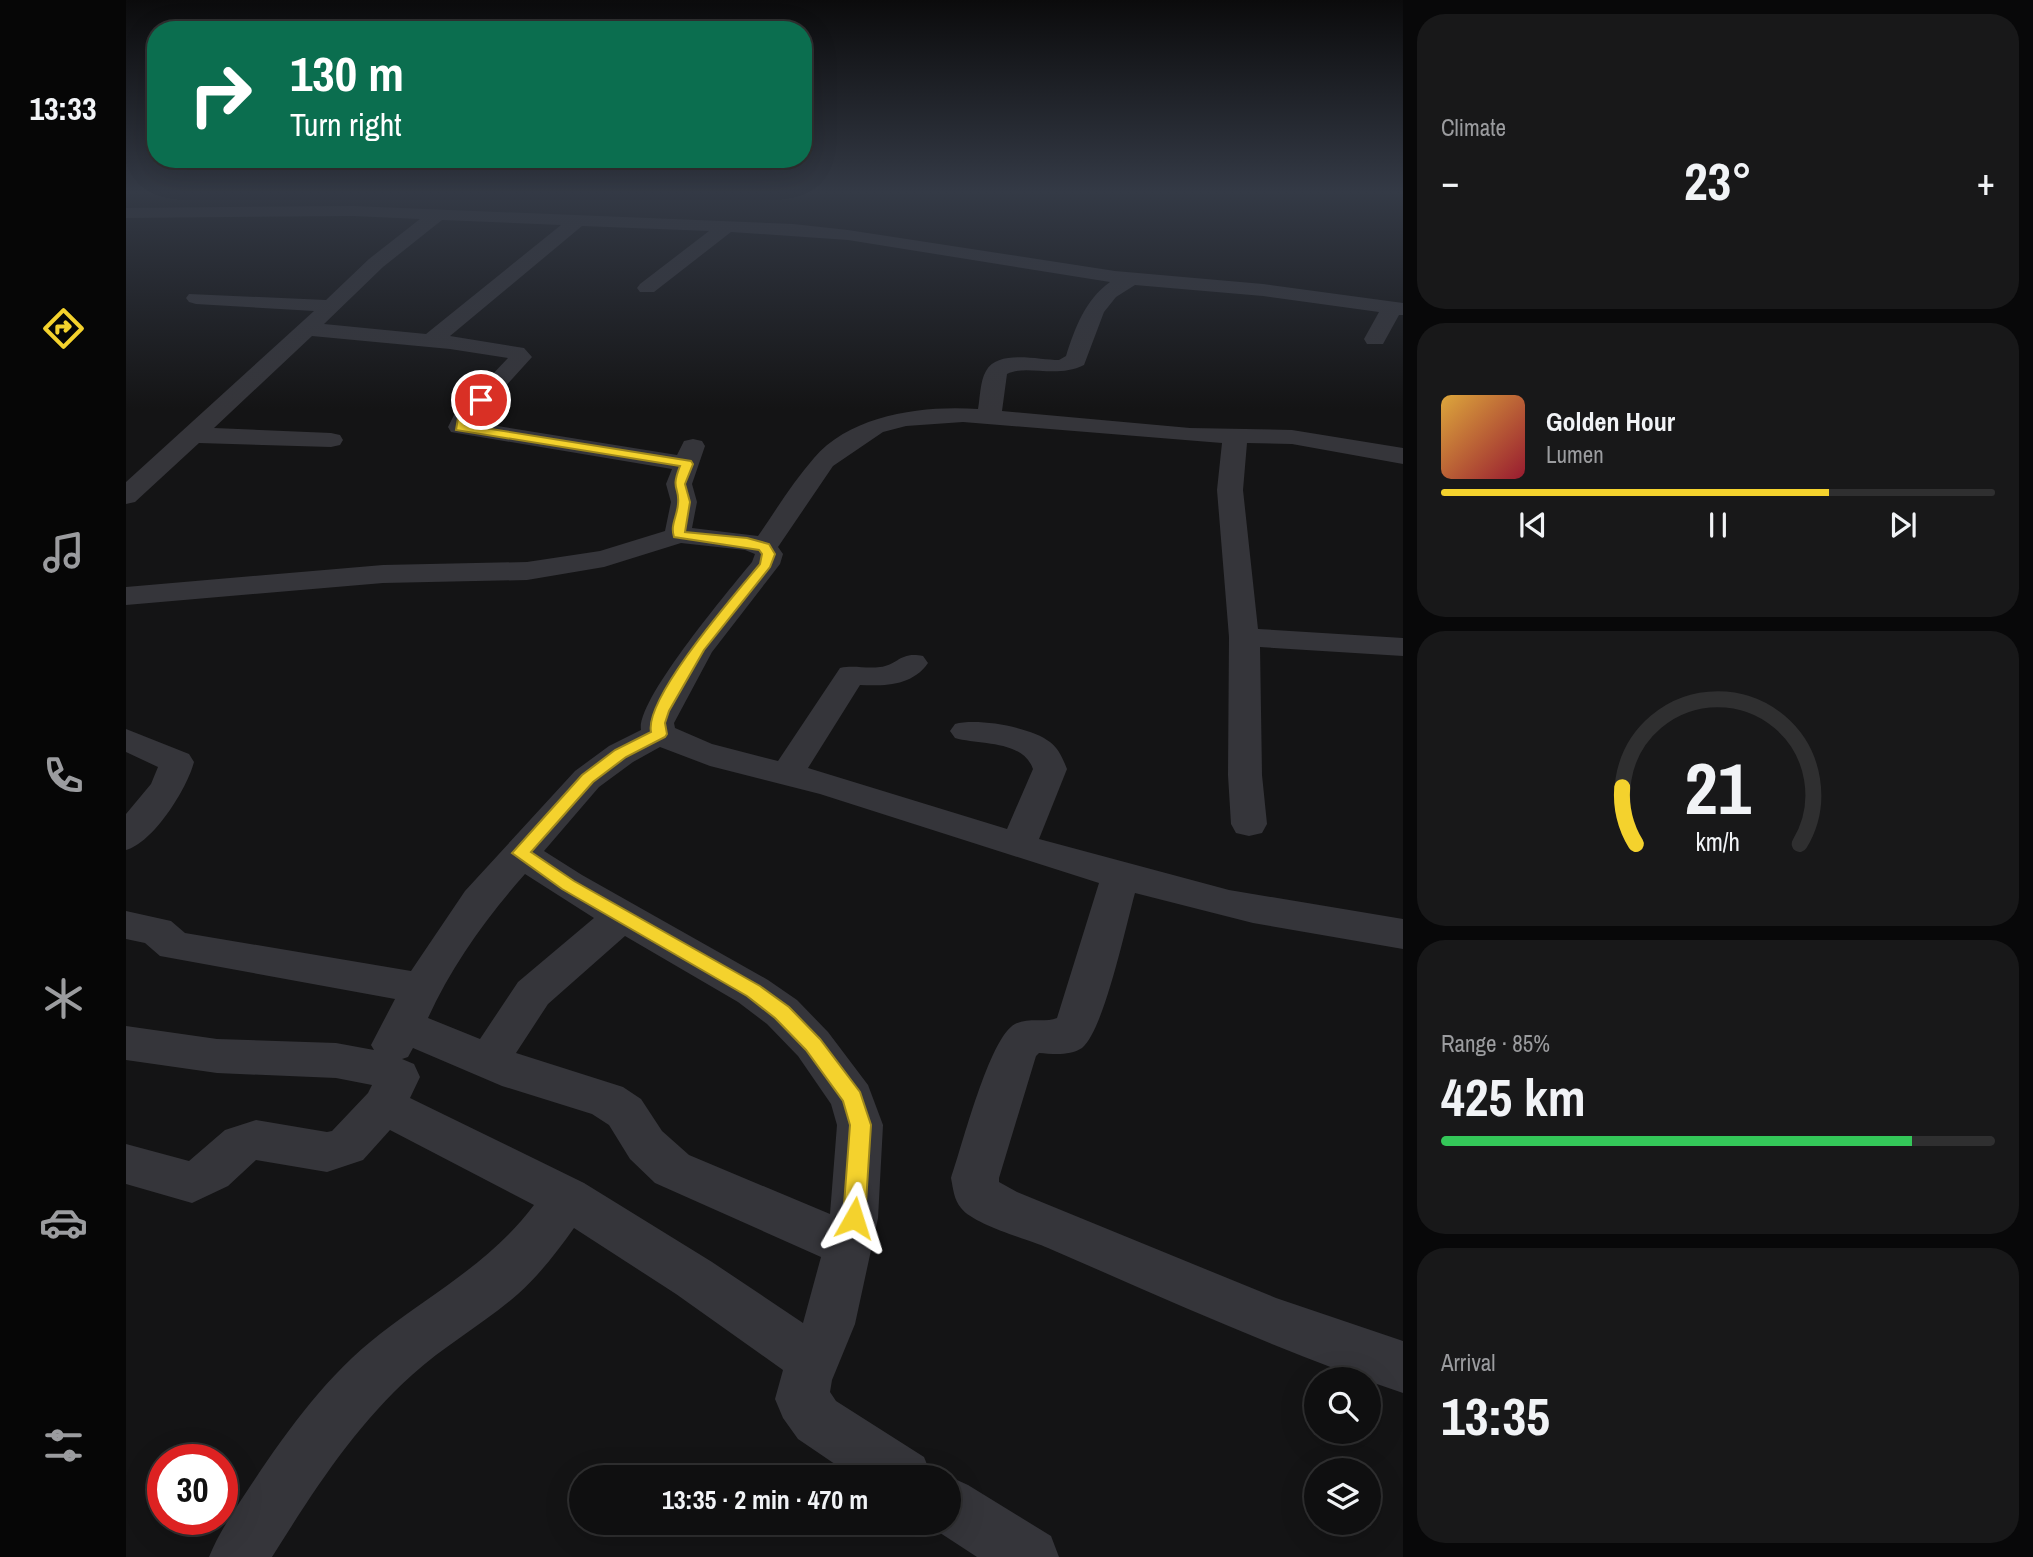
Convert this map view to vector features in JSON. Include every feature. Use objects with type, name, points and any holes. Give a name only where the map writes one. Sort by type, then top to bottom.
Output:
[{"type":"street","points":[[126,496],[373,265]]},
{"type":"street","points":[[431,341],[524,265]]},
{"type":"street","points":[[647,288],[672,265]]},
{"type":"street","points":[[1039,265],[1131,279],[1263,290],[1397,308],[1375,339]]},
{"type":"street","points":[[989,417],[996,373],[1001,367],[1014,364],[1058,366],[1072,363],[1076,360],[1086,326],[1097,305],[1110,289],[1131,279]]},
{"type":"street","points":[[196,298],[331,306]]},
{"type":"street","points":[[306,329],[431,341],[520,354],[518,360],[462,420],[460,427],[690,455],[679,484],[684,502],[678,524],[693,536]]},
{"type":"street","points":[[755,544],[824,461],[858,436],[874,427],[931,415],[989,417],[1190,435],[1292,438],[1403,456]]},
{"type":"street","points":[[192,435],[331,440]]},
{"type":"street","points":[[1235,435],[1230,490],[1244,637],[1245,775],[1249,824]]},
{"type":"street","points":[[126,596],[360,575],[548,568],[622,555],[693,536],[755,544],[769,554],[766,564],[698,649],[662,711],[657,723],[659,734]]},
{"type":"street","points":[[1244,637],[1403,647]]},
{"type":"street","points":[[787,774],[850,675],[888,677],[912,663]]},
{"type":"street","points":[[967,731],[1037,746],[1047,756],[1050,769],[1018,846]]},
{"type":"street","points":[[659,734],[693,749],[787,774],[1120,877],[1251,908],[1403,934]]},
{"type":"street","points":[[126,1164],[192,1182],[211,1172],[241,1144],[256,1140],[327,1152],[347,1146],[382,1087],[413,1007],[479,901],[587,779],[621,754],[659,734]]},
{"type":"street","points":[[126,739],[177,762],[175,771],[163,791],[126,838]]},
{"type":"street","points":[[521,853],[568,885],[753,991],[782,1012],[836,1073],[852,1098],[860,1125],[859,1166],[848,1245],[829,1324],[805,1380],[802,1399],[817,1420],[886,1465]]},
{"type":"street","points":[[1120,877],[1076,1026],[1065,1037],[1030,1036],[1019,1045],[975,1178],[978,1194],[998,1208],[1064,1231],[1140,1265],[1354,1352],[1403,1367]]},
{"type":"street","points":[[489,1060],[533,993],[621,916]]},
{"type":"street","points":[[126,925],[157,931],[174,946],[413,1007],[489,1060],[518,1073],[607,1100],[625,1112],[646,1145],[673,1169],[848,1245]]},
{"type":"street","points":[[126,1043],[216,1056],[313,1059],[382,1087],[694,1278],[813,1360]]},
{"type":"street","points":[[238,1557],[309,1447],[343,1405],[395,1354],[514,1264],[567,1198]]},
{"type":"street","points":[[961,1513],[1030,1557]]},
{"type":"route","points":[[481,400],[458,425],[460,427],[687,464],[679,484],[684,502],[678,524],[679,535],[747,542],[764,547],[769,554],[766,564],[698,649],[662,711],[657,723],[659,734],[621,754],[587,779],[521,853],[568,885],[753,991],[782,1012],[813,1044],[852,1098],[860,1125],[854,1218]]}]
